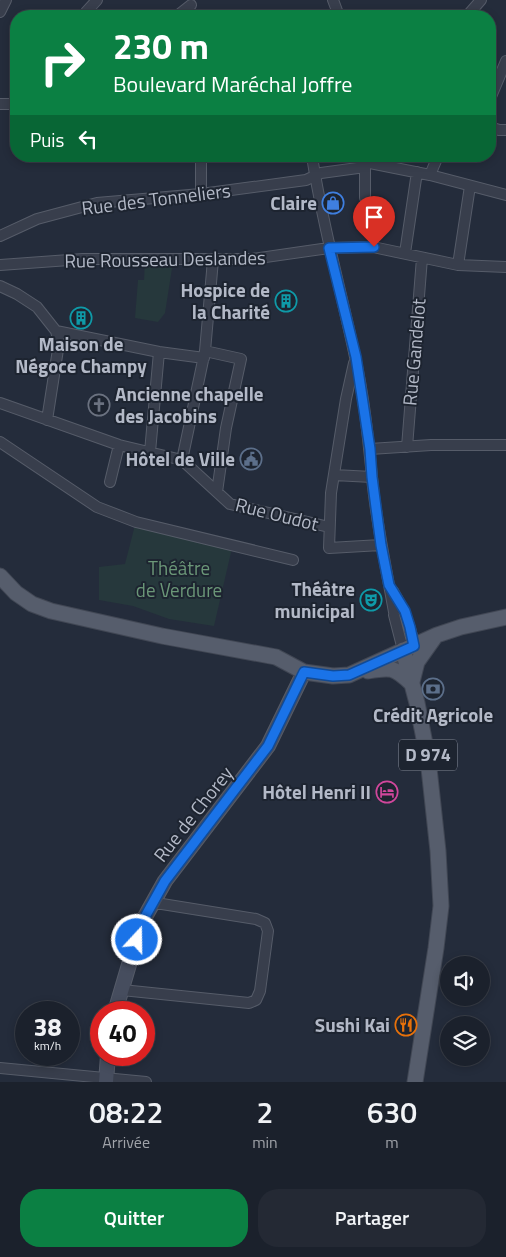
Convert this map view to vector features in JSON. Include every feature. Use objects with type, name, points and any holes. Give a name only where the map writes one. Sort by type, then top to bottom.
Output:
[{"type":"main road","points":[[0,576],[16,594],[32,604],[51,611],[162,636],[276,657],[304,672],[333,676],[378,670],[394,670],[399,671],[412,683],[417,662],[428,644],[437,635]]},
{"type":"main road","points":[[349,675],[437,635],[461,627],[506,617]]},
{"type":"main road","points":[[408,648],[417,662]]},
{"type":"main road","name":"D 974","points":[[408,648],[412,683],[428,759],[438,852],[441,906],[415,1082]]},
{"type":"street","points":[[0,12],[6,0]]},
{"type":"street","points":[[88,10],[97,0]]},
{"type":"street","points":[[472,10],[481,0]]},
{"type":"street","points":[[496,85],[506,61]]},
{"type":"street","points":[[200,162],[201,194]]},
{"type":"street","points":[[313,162],[329,248],[356,357],[370,449],[381,545],[394,613],[408,648]]},
{"type":"street","points":[[364,162],[365,198]]},
{"type":"street","name":"Rue des Tonneliers","points":[[0,236],[38,220],[97,203],[201,194],[306,180],[315,175],[364,162],[418,172],[506,195]]},
{"type":"street","points":[[430,175],[435,162]]},
{"type":"street","points":[[405,253],[418,172]]},
{"type":"street","points":[[458,265],[470,186]]},
{"type":"street","name":"Rue Rousseau Deslandes","points":[[0,265],[83,259],[252,259],[329,248],[374,247],[458,265],[506,267]]},
{"type":"street","name":"Rue Gandelot","points":[[407,446],[422,258]]},
{"type":"street","points":[[0,403],[119,445],[182,460],[204,354],[213,260]]},
{"type":"street","points":[[0,286],[37,307],[56,331],[59,343],[47,420]]},
{"type":"street","points":[[56,331],[158,352],[204,354],[241,359],[226,428],[217,492]]},
{"type":"street","points":[[150,452],[158,352]]},
{"type":"street","points":[[356,357],[349,382],[334,475],[329,548],[381,545]]},
{"type":"street","points":[[0,442],[96,508],[136,522],[293,560]]},
{"type":"street","points":[[110,482],[119,445]]},
{"type":"street","points":[[370,449],[407,446],[506,445]]},
{"type":"street","name":"Rue Oudot","points":[[182,460],[230,504],[329,527]]},
{"type":"street","points":[[334,475],[372,477]]},
{"type":"street","points":[[389,585],[405,611],[410,627],[408,648]]},
{"type":"street","name":"Rue de Chorey","points":[[118,1001],[141,924],[165,881],[268,746],[304,672]]},
{"type":"street","points":[[122,990],[249,1003],[256,1000],[260,991],[268,932],[265,923],[256,919],[153,904]]},
{"type":"street","points":[[106,1080],[107,1066]]},
{"type":"street","points":[[0,1068],[106,1080],[146,1082]]},
{"type":"green space","points":[[145,261],[173,262],[165,313],[158,322],[135,318],[138,280],[144,280]]},
{"type":"green space","name":"Théâtre de Verdure","points":[[135,525],[232,548],[214,626],[169,619],[133,606],[99,600],[99,567],[125,564]]},
{"type":"place","name":"Claire","points":[[333,203]]},
{"type":"place","name":"Hospice de la Charité","points":[[286,301]]},
{"type":"place","name":"Maison de Négoce Champy","points":[[81,318]]},
{"type":"place","name":"Ancienne chapelle des Jacobins","points":[[99,405]]},
{"type":"place","name":"Hôtel de Ville","points":[[251,459]]},
{"type":"place","name":"Théâtre municipal","points":[[371,600]]},
{"type":"place","name":"Crédit Agricole","points":[[433,689]]},
{"type":"place","name":"Hôtel Henri II","points":[[387,792]]},
{"type":"place","name":"Sushi Kai","points":[[406,1025]]},
{"type":"route","points":[[137,940],[141,924],[165,881],[268,746],[304,672],[333,676],[349,675],[414,646],[405,611],[389,585],[381,545],[370,449],[356,357],[329,248],[374,247]]}]
